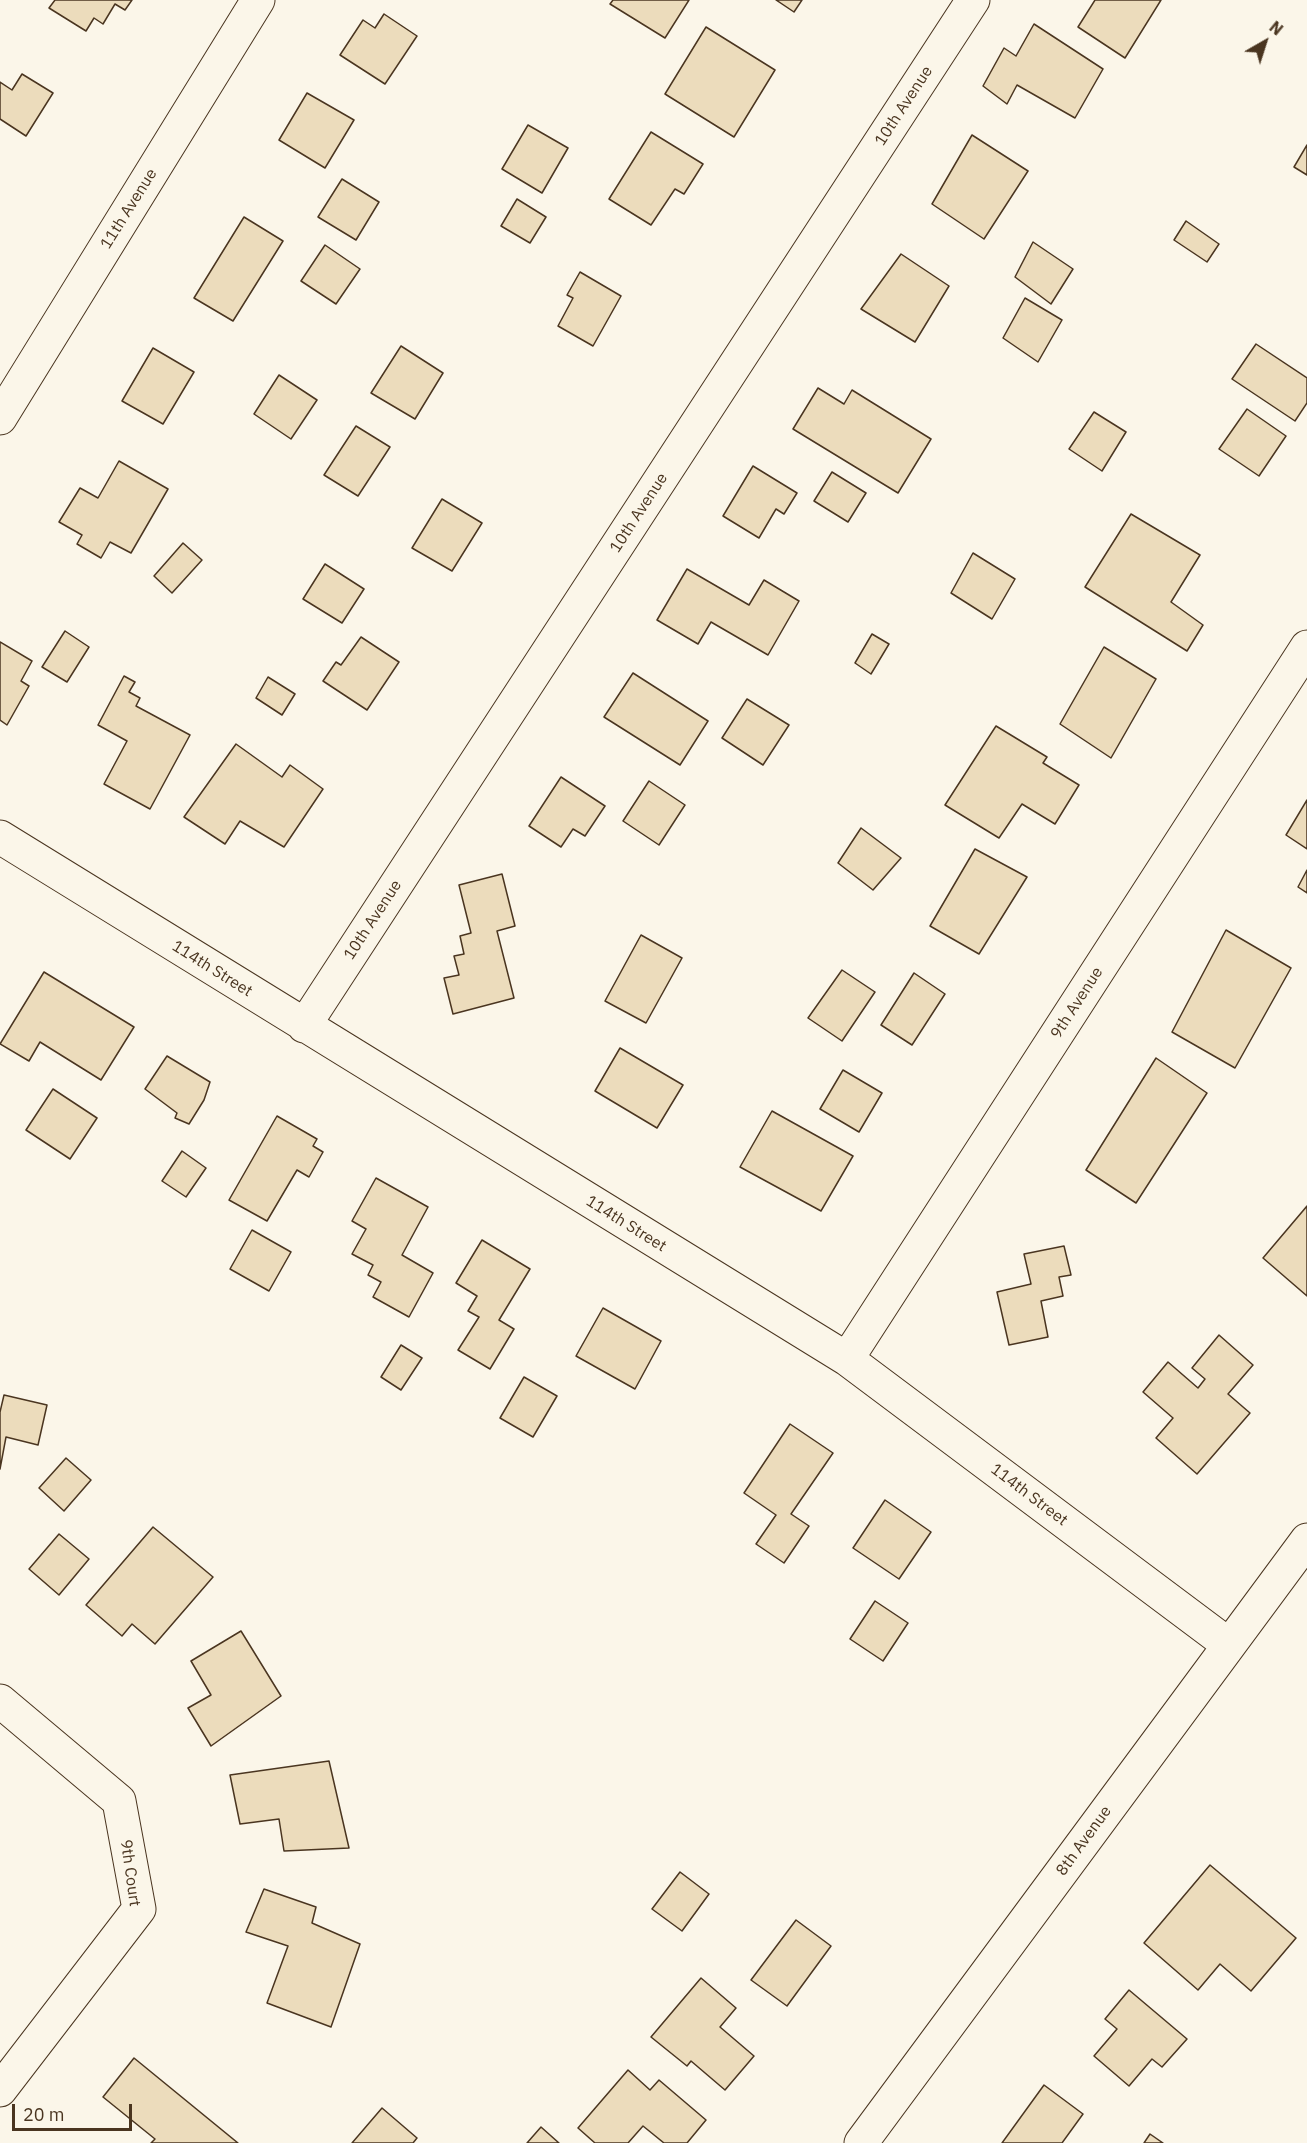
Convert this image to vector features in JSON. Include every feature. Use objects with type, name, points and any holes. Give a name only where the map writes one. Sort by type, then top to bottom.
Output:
[{"type":"street","name":"11th Avenue","points":[[0,418],[258,0]]},
{"type":"street","name":"10th Avenue","points":[[304,1026],[974,0]]},
{"type":"street","name":"9th Avenue","points":[[847,1359],[1307,647]]},
{"type":"street","name":"114th Street","points":[[0,837],[847,1359],[1229,1645]]},
{"type":"street","name":"8th Avenue","points":[[861,2143],[1307,1540]]},
{"type":"street","name":"9th Court","points":[[0,1701],[119,1801],[139,1910],[0,2090]]},
{"type":"building","points":[[55,0],[132,0],[125,10],[115,4],[103,24],[94,18],[86,31],[49,8]]},
{"type":"building","points":[[613,0],[689,0],[665,38],[610,4]]},
{"type":"building","points":[[776,0],[802,0],[794,12]]},
{"type":"building","points":[[1095,0],[1161,0],[1125,58],[1078,27]]},
{"type":"building","points":[[384,14],[417,36],[385,84],[340,55],[363,20],[375,28]]},
{"type":"building","points":[[1034,24],[1103,69],[1075,118],[1017,85],[1007,104],[983,86],[1004,48],[1016,56]]},
{"type":"building","points":[[706,27],[775,70],[734,137],[665,94]]},
{"type":"building","points":[[22,74],[53,93],[26,136],[0,119],[0,82],[12,90]]},
{"type":"building","points":[[307,93],[354,120],[325,168],[279,140]]},
{"type":"building","points":[[528,125],[568,148],[542,193],[502,169]]},
{"type":"building","points":[[651,132],[703,164],[684,194],[675,189],[651,225],[609,199]]},
{"type":"building","points":[[972,135],[1028,171],[984,239],[932,204]]},
{"type":"building","points":[[1307,145],[1307,175],[1294,167]]},
{"type":"building","points":[[342,179],[379,202],[356,240],[318,217]]},
{"type":"building","points":[[517,199],[546,217],[530,243],[501,226]]},
{"type":"building","points":[[244,217],[283,241],[233,321],[194,298]]},
{"type":"building","points":[[1186,221],[1219,244],[1207,262],[1174,240]]},
{"type":"building","points":[[1033,242],[1073,269],[1051,304],[1015,277]]},
{"type":"building","points":[[325,245],[360,269],[336,304],[301,281]]},
{"type":"building","points":[[901,254],[949,286],[915,342],[861,309]]},
{"type":"building","points":[[580,272],[621,296],[593,346],[558,326],[573,298],[567,295]]},
{"type":"building","points":[[1025,298],[1062,320],[1038,362],[1003,338]]},
{"type":"building","points":[[1256,344],[1307,378],[1307,403],[1295,421],[1232,379]]},
{"type":"building","points":[[401,346],[443,373],[415,419],[371,393]]},
{"type":"building","points":[[153,348],[194,372],[163,424],[122,401]]},
{"type":"building","points":[[279,375],[317,400],[291,439],[254,414]]},
{"type":"building","points":[[818,388],[844,404],[852,390],[931,439],[898,493],[793,429]]},
{"type":"building","points":[[1247,409],[1286,436],[1259,476],[1219,449]]},
{"type":"building","points":[[1094,412],[1126,432],[1102,471],[1069,449]]},
{"type":"building","points":[[356,426],[390,447],[358,496],[324,475]]},
{"type":"building","points":[[119,461],[168,489],[131,553],[110,542],[101,558],[77,544],[82,535],[59,522],[80,488],[98,498]]},
{"type":"building","points":[[753,466],[797,493],[784,514],[776,509],[759,538],[723,516]]},
{"type":"building","points":[[832,472],[866,493],[848,522],[814,501]]},
{"type":"building","points":[[442,499],[482,523],[452,571],[412,548]]},
{"type":"building","points":[[1131,514],[1200,555],[1171,602],[1203,625],[1187,651],[1085,587]]},
{"type":"building","points":[[183,543],[202,560],[172,593],[154,576]]},
{"type":"building","points":[[973,553],[1015,579],[992,619],[951,593]]},
{"type":"building","points":[[325,564],[364,589],[342,623],[303,599]]},
{"type":"building","points":[[687,569],[749,605],[764,580],[799,601],[768,655],[711,622],[698,644],[657,620]]},
{"type":"building","points":[[65,631],[89,647],[67,682],[42,667]]},
{"type":"building","points":[[872,634],[889,644],[871,674],[855,663]]},
{"type":"building","points":[[361,637],[399,662],[367,710],[323,681],[336,662],[341,665]]},
{"type":"building","points":[[0,642],[32,661],[21,681],[29,686],[7,725],[0,720]]},
{"type":"building","points":[[1104,647],[1156,679],[1111,758],[1060,724]]},
{"type":"building","points":[[633,673],[708,721],[680,765],[604,717]]},
{"type":"building","points":[[124,676],[135,682],[129,692],[140,698],[136,706],[190,735],[150,809],[104,784],[127,741],[98,725]]},
{"type":"building","points":[[268,677],[295,694],[282,715],[256,698]]},
{"type":"building","points":[[747,699],[789,725],[763,765],[722,738]]},
{"type":"building","points":[[996,726],[1047,757],[1043,763],[1079,785],[1055,824],[1022,804],[999,838],[945,805]]},
{"type":"building","points":[[236,744],[282,777],[290,765],[323,789],[284,847],[240,821],[225,844],[184,817]]},
{"type":"building","points":[[561,777],[605,806],[585,836],[573,829],[561,847],[529,826]]},
{"type":"building","points":[[649,781],[685,805],[659,845],[623,821]]},
{"type":"building","points":[[1307,800],[1307,849],[1286,835]]},
{"type":"building","points":[[861,828],[901,858],[873,890],[838,863]]},
{"type":"building","points":[[975,849],[1027,877],[979,954],[930,926]]},
{"type":"building","points":[[1307,870],[1307,893],[1298,887]]},
{"type":"building","points":[[502,874],[515,926],[497,931],[514,998],[453,1014],[444,978],[459,975],[454,956],[464,954],[460,936],[471,933],[459,885]]},
{"type":"building","points":[[1226,930],[1291,968],[1235,1068],[1172,1032]]},
{"type":"building","points":[[641,935],[682,958],[646,1023],[605,1001]]},
{"type":"building","points":[[842,970],[875,992],[842,1041],[808,1018]]},
{"type":"building","points":[[44,972],[134,1027],[101,1080],[40,1042],[29,1061],[0,1044]]},
{"type":"building","points":[[914,973],[945,994],[912,1045],[881,1025]]},
{"type":"building","points":[[620,1048],[683,1085],[657,1128],[595,1091]]},
{"type":"building","points":[[167,1056],[210,1082],[204,1100],[189,1124],[175,1118],[177,1113],[145,1089]]},
{"type":"building","points":[[1156,1058],[1207,1093],[1136,1203],[1086,1170]]},
{"type":"building","points":[[843,1070],[882,1093],[859,1132],[820,1109]]},
{"type":"building","points":[[53,1089],[97,1118],[70,1159],[26,1130]]},
{"type":"building","points":[[772,1111],[853,1156],[821,1211],[740,1167]]},
{"type":"building","points":[[277,1116],[317,1139],[313,1146],[323,1152],[309,1177],[297,1170],[267,1221],[229,1200]]},
{"type":"building","points":[[182,1151],[206,1168],[186,1197],[162,1181]]},
{"type":"building","points":[[376,1178],[428,1207],[402,1255],[433,1273],[409,1317],[373,1297],[381,1282],[368,1275],[373,1265],[352,1254],[366,1229],[352,1221]]},
{"type":"building","points":[[1307,1206],[1307,1296],[1263,1258]]},
{"type":"building","points":[[252,1230],[291,1252],[269,1291],[230,1269]]},
{"type":"building","points":[[482,1240],[530,1269],[499,1320],[514,1329],[490,1369],[458,1350],[479,1317],[468,1311],[477,1296],[456,1283]]},
{"type":"building","points":[[1064,1246],[1071,1275],[1059,1277],[1063,1296],[1041,1301],[1048,1337],[1009,1345],[997,1292],[1031,1284],[1024,1254]]},
{"type":"building","points":[[603,1308],[661,1341],[635,1389],[576,1356]]},
{"type":"building","points":[[1219,1335],[1253,1365],[1228,1394],[1250,1413],[1197,1474],[1156,1438],[1173,1418],[1143,1392],[1168,1362],[1198,1388],[1205,1379],[1192,1368]]},
{"type":"building","points":[[401,1345],[422,1358],[401,1390],[381,1377]]},
{"type":"building","points":[[524,1377],[557,1396],[533,1437],[500,1418]]},
{"type":"building","points":[[4,1395],[47,1405],[38,1445],[6,1437],[0,1469],[0,1412]]},
{"type":"building","points":[[790,1424],[833,1453],[791,1514],[809,1526],[784,1563],[756,1544],[776,1515],[744,1493]]},
{"type":"building","points":[[66,1458],[91,1480],[64,1511],[39,1488]]},
{"type":"building","points":[[885,1500],[931,1532],[899,1579],[853,1548]]},
{"type":"building","points":[[153,1527],[213,1577],[155,1644],[132,1624],[122,1636],[86,1605]]},
{"type":"building","points":[[59,1534],[89,1559],[59,1595],[29,1569]]},
{"type":"building","points":[[875,1601],[908,1623],[883,1661],[850,1639]]},
{"type":"building","points":[[241,1631],[281,1696],[211,1746],[188,1708],[211,1695],[191,1661]]},
{"type":"building","points":[[329,1761],[349,1848],[284,1851],[279,1819],[240,1824],[230,1775]]},
{"type":"building","points":[[1210,1865],[1296,1938],[1251,1991],[1220,1964],[1198,1990],[1144,1943]]},
{"type":"building","points":[[680,1872],[709,1894],[682,1931],[652,1909]]},
{"type":"building","points":[[264,1889],[316,1907],[312,1923],[360,1944],[331,2027],[267,2003],[288,1946],[246,1932]]},
{"type":"building","points":[[796,1920],[831,1946],[787,2006],[751,1980]]},
{"type":"building","points":[[701,1978],[736,2008],[720,2027],[754,2056],[725,2090],[691,2061],[687,2066],[651,2037]]},
{"type":"building","points":[[1129,1990],[1187,2039],[1162,2067],[1152,2059],[1129,2086],[1094,2056],[1117,2029],[1105,2019]]},
{"type":"building","points":[[134,2058],[238,2143],[151,2143],[155,2139],[103,2097]]},
{"type":"building","points":[[628,2070],[650,2090],[659,2080],[706,2120],[687,2143],[664,2143],[643,2126],[628,2143],[595,2143],[578,2128]]},
{"type":"building","points":[[1044,2085],[1083,2114],[1062,2143],[1002,2143]]},
{"type":"building","points":[[382,2108],[417,2138],[413,2143],[352,2143]]},
{"type":"building","points":[[541,2127],[559,2143],[527,2143]]},
{"type":"building","points":[[1150,2134],[1163,2143],[1144,2143]]}]
